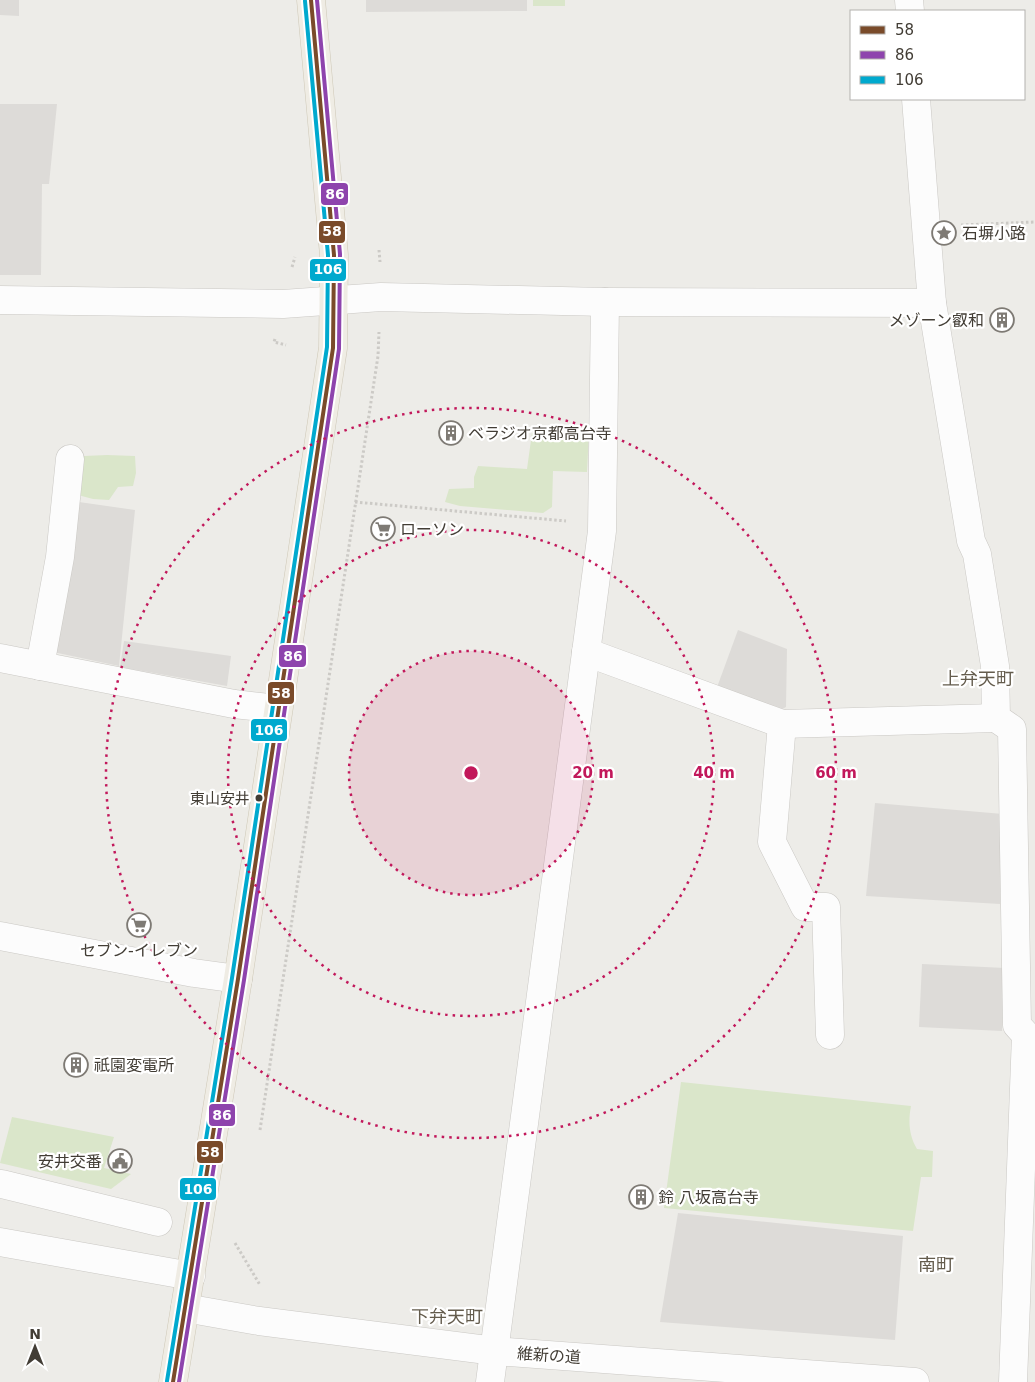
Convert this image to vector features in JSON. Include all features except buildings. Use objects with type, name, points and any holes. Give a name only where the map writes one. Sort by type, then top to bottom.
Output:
[{"type":"main road","points":[[173,1382],[238,979],[332,348],[334,255],[311,0]]},
{"type":"street","points":[[916,100],[924,226],[932,303],[971,541],[977,554],[994,666],[996,718]]},
{"type":"street","points":[[0,300],[283,304],[381,297],[605,302],[932,303]]},
{"type":"street","points":[[490,1382],[602,524],[605,302]]},
{"type":"street","points":[[40,666],[60,557],[70,459]]},
{"type":"street","points":[[586,652],[782,724],[996,718],[1012,729],[1017,1025],[1026,1035],[1013,1382]]},
{"type":"street","points":[[0,658],[234,704],[278,709]]},
{"type":"street","points":[[782,724],[772,842],[805,906],[826,907],[830,1035]]},
{"type":"street","points":[[0,936],[194,973],[238,979]]},
{"type":"street","points":[[2,1184],[158,1222]]},
{"type":"street","points":[[0,1242],[191,1276]]},
{"type":"street","name":"維新の道","points":[[185,1308],[259,1321],[495,1351],[915,1382]]},
{"type":"path","points":[[924,226],[1035,222]]},
{"type":"path","points":[[260,1130],[378,356],[379,329]]},
{"type":"path","points":[[274,342],[286,345]]},
{"type":"path","points":[[355,502],[602,524]]},
{"type":"path","points":[[235,1243],[263,1289]]},
{"type":"green space","points":[[533,0],[565,0],[565,6],[533,6]]},
{"type":"green space","points":[[589,431],[587,472],[553,471],[552,507],[543,513],[460,506],[445,502],[449,489],[474,488],[474,477],[478,466],[527,469],[532,433]]},
{"type":"green space","points":[[84,456],[135,456],[136,473],[133,486],[118,487],[109,500],[93,499],[78,495],[78,475]]},
{"type":"green space","points":[[681,1082],[911,1106],[910,1128],[914,1144],[917,1149],[933,1151],[932,1177],[921,1177],[913,1231],[664,1208]]},
{"type":"green space","points":[[12,1117],[114,1137],[104,1168],[131,1174],[111,1189],[0,1163]]},
{"type":"shaded area","points":[[0,0],[19,0],[19,16],[0,15]]},
{"type":"shaded area","points":[[366,0],[527,0],[527,11],[366,12]]},
{"type":"shaded area","points":[[0,104],[57,104],[49,184],[42,184],[41,275],[0,275]]},
{"type":"shaded area","points":[[79,502],[135,510],[119,666],[53,652]]},
{"type":"shaded area","points":[[738,630],[787,649],[786,707],[777,712],[716,690]]},
{"type":"shaded area","points":[[124,641],[231,656],[227,686],[120,667]]},
{"type":"shaded area","points":[[875,803],[1003,814],[1000,904],[866,896]]},
{"type":"shaded area","points":[[922,964],[1005,968],[1002,1031],[919,1027]]},
{"type":"shaded area","points":[[678,1213],[903,1236],[895,1340],[660,1322]]},
{"type":"transit line","name":"58","points":[[173,1382],[238,979],[333,348],[334,255],[311,0]]},
{"type":"transit line","name":"86","points":[[179,1382],[244,980],[339,349],[340,254],[317,0]]},
{"type":"transit line","name":"106","points":[[167,1381],[232,978],[327,347],[328,255],[305,1]]},
{"type":"place","name":"石塀小路","points":[[944,233]]},
{"type":"place","name":"メゾーン叡和","points":[[1002,320]]},
{"type":"place","name":"ベラジオ京都高台寺","points":[[451,433]]},
{"type":"place","name":"ローソン","points":[[383,529]]},
{"type":"place","name":"東山安井","points":[[259,798]]},
{"type":"place","name":"セブン-イレブン","points":[[139,925]]},
{"type":"place","name":"祇園変電所","points":[[76,1065]]},
{"type":"place","name":"安井交番","points":[[120,1161]]},
{"type":"place","name":"鈴 八坂高台寺","points":[[641,1197]]},
{"type":"district","name":"上弁天町","points":[[978,679]]},
{"type":"district","name":"南町","points":[[936,1265]]},
{"type":"district","name":"下弁天町","points":[[447,1317]]}]
